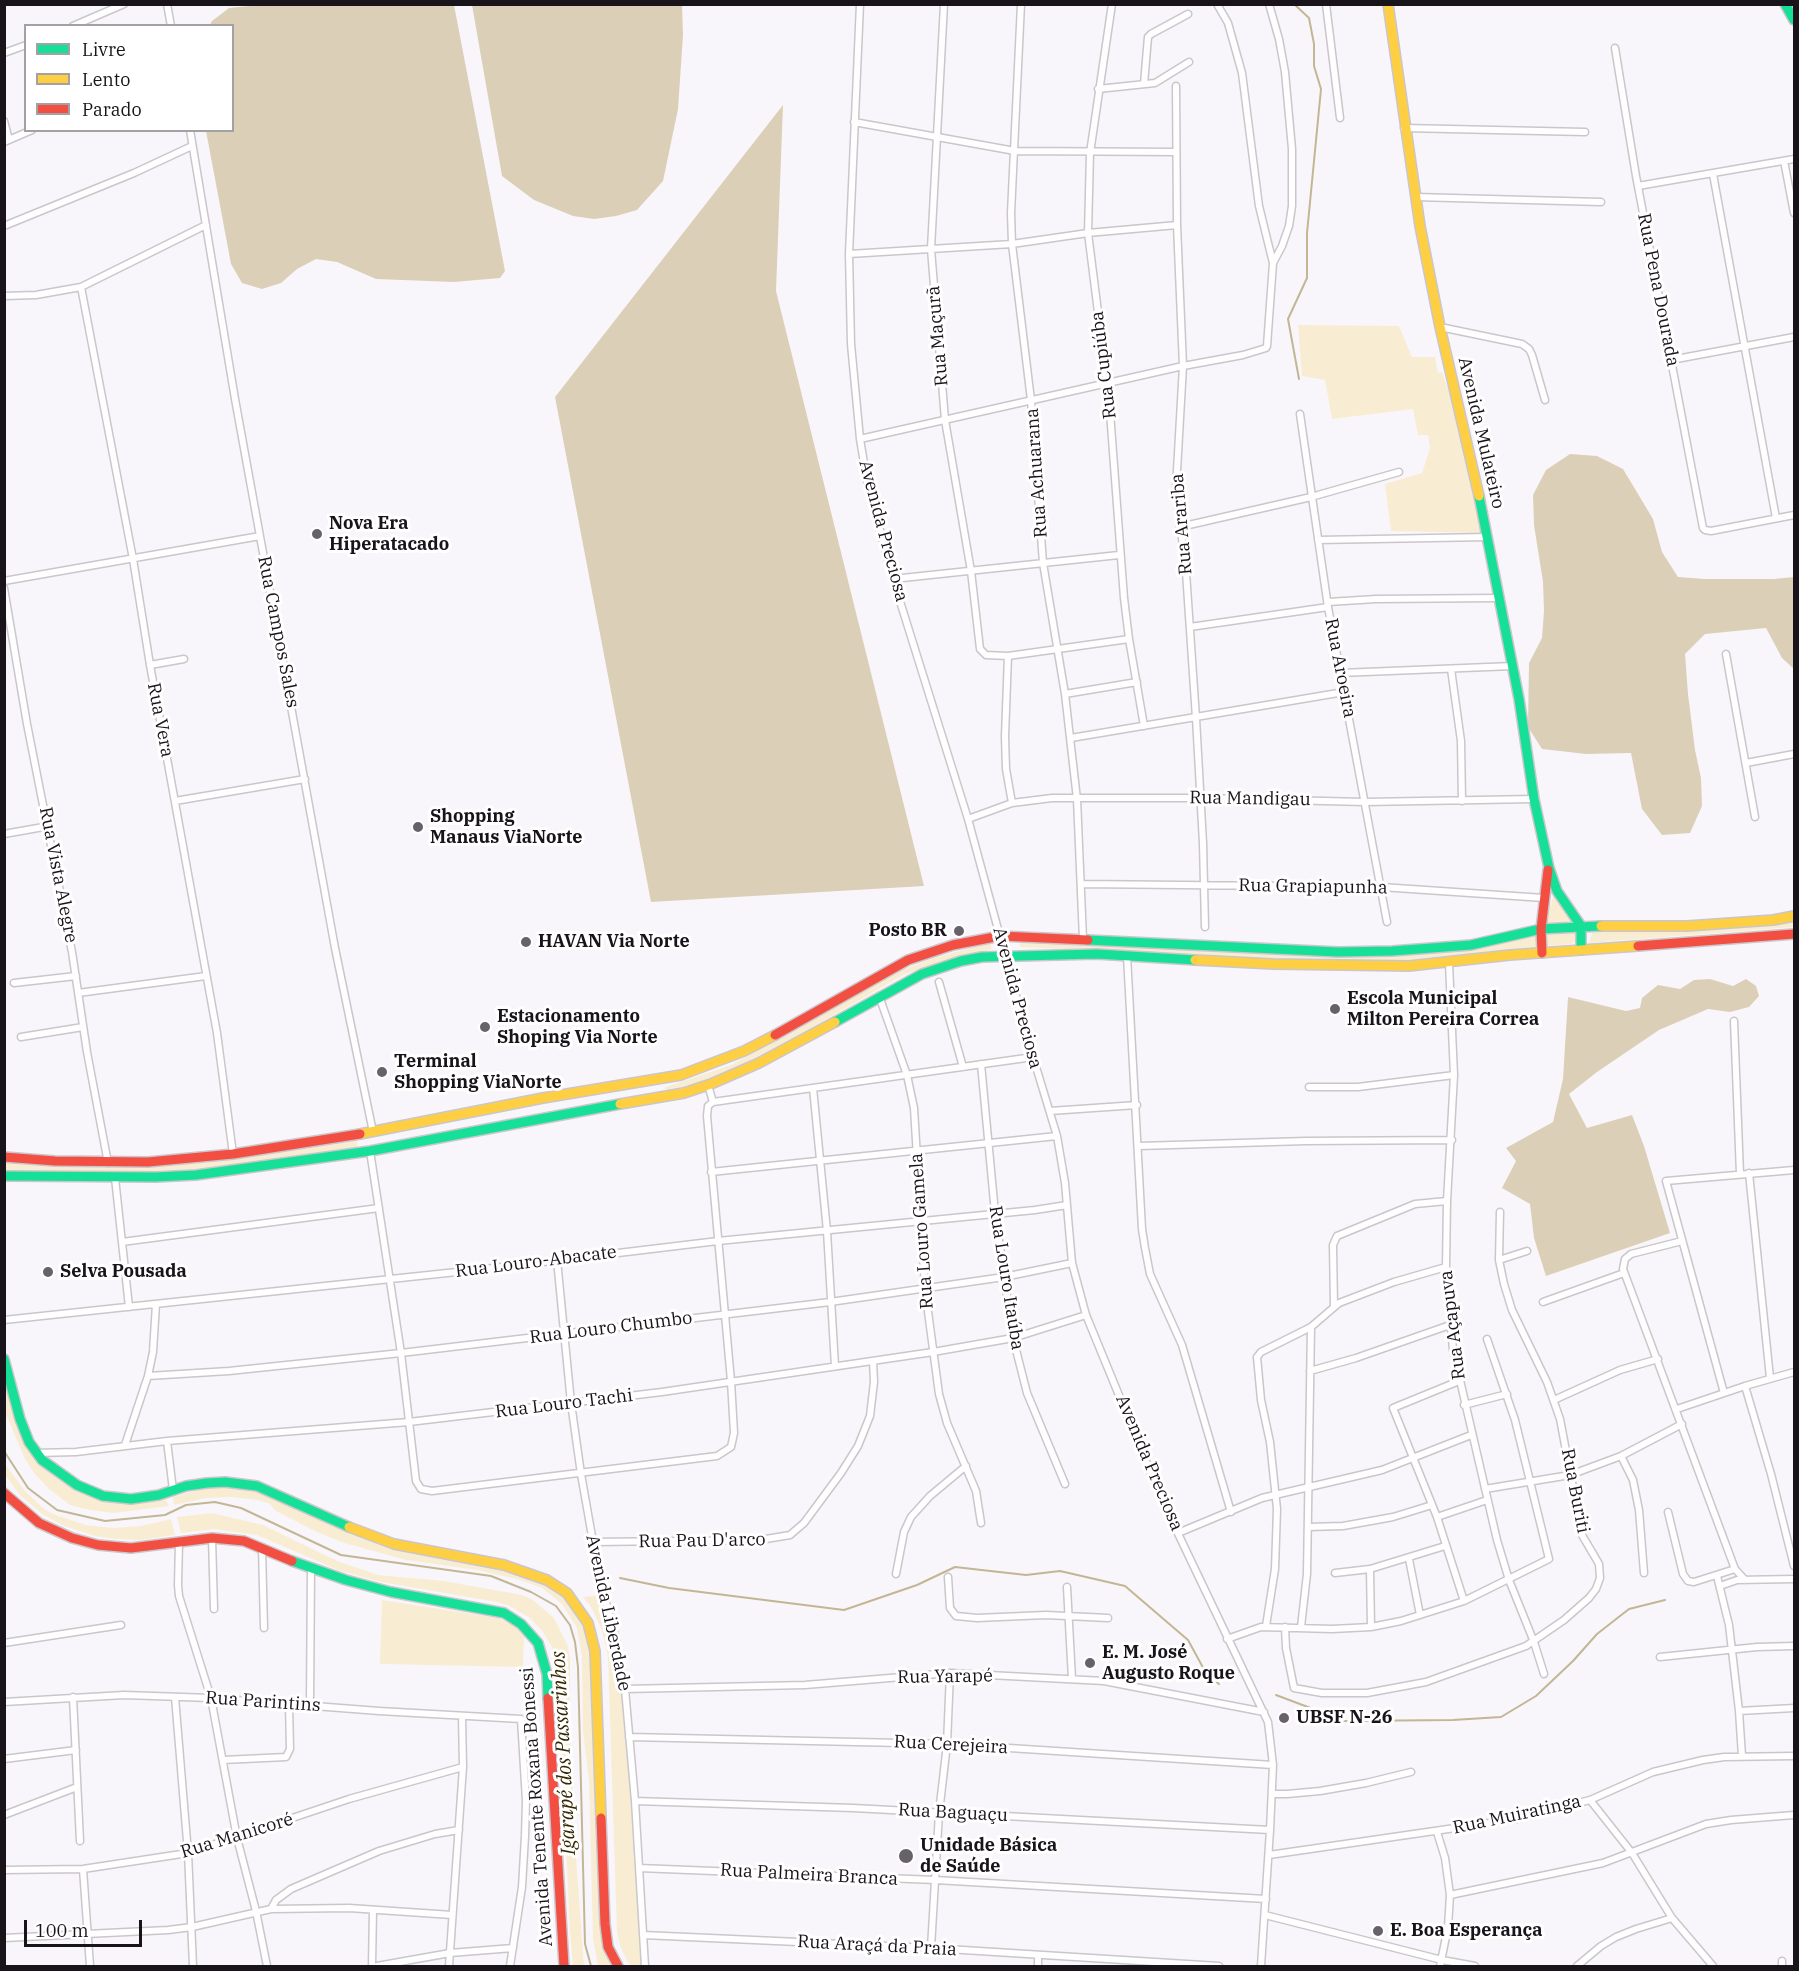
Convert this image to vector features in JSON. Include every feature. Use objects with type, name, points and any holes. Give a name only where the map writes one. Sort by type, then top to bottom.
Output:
[{"type":"main road","name":"Avenida Mulateiro","points":[[1388,4],[1415,197],[1440,327],[1488,537],[1513,666],[1534,799],[1549,868],[1557,891],[1581,926]]},
{"type":"main road","points":[[1785,4],[1794,17]]},
{"type":"main road","name":"Avenida Mulateiro","points":[[1542,953],[1540,929],[1549,868]]},
{"type":"main road","points":[[4,1157],[108,1163],[175,1161],[234,1154],[373,1132],[543,1098],[643,1083],[693,1072],[744,1051],[783,1031],[908,960],[953,945],[1000,936],[1305,951],[1392,951],[1471,945],[1540,929],[1581,926],[1687,926],[1773,920],[1794,916]]},
{"type":"main road","points":[[1581,926],[1581,950]]},
{"type":"main road","points":[[4,1176],[115,1178],[196,1175],[370,1151],[571,1112],[675,1095],[708,1085],[759,1063],[879,996],[936,968],[961,961],[1005,955],[1127,956],[1349,967],[1409,966],[1502,956],[1794,934]]},
{"type":"main road","points":[[4,1359],[20,1419],[36,1453],[56,1471],[77,1485],[103,1496],[140,1499],[186,1486],[216,1482],[257,1486],[332,1520],[394,1544],[504,1565],[538,1576],[567,1593],[588,1623],[595,1651],[605,1924],[608,1947],[618,1966]]},
{"type":"main road","name":"Avenida Tenente Roxana Bonessi","points":[[4,1493],[39,1523],[85,1542],[132,1548],[212,1539],[244,1541],[311,1569],[390,1592],[504,1613],[522,1623],[538,1643],[547,1674],[564,1966]]},
{"type":"street","points":[[78,24],[124,4]]},
{"type":"street","points":[[167,4],[171,24]]},
{"type":"street","name":"Avenida Preciosa","points":[[860,4],[849,254],[851,344],[860,439],[875,513],[893,579],[968,819],[1057,1136],[1067,1205],[1072,1263],[1086,1315],[1162,1500],[1264,1712],[1271,1739],[1273,1765],[1261,1966]]},
{"type":"street","name":"Rua Maçurã","points":[[944,4],[931,249],[939,360],[945,420],[971,571],[980,649],[986,655],[1008,656]]},
{"type":"street","name":"Rua Achuarana","points":[[1021,4],[1011,213],[1012,244],[1032,400],[1043,563],[1071,738],[1077,799],[1083,939]]},
{"type":"street","name":"Rua Cupiúba","points":[[1112,4],[1090,153],[1088,233],[1107,383],[1119,555],[1129,639],[1144,726]]},
{"type":"street","points":[[860,439],[1183,366],[1243,355],[1263,350],[1268,346],[1273,263],[1259,206],[1242,73],[1228,23],[1217,4]]},
{"type":"street","points":[[1269,4],[1285,72],[1292,149],[1292,206],[1289,226],[1273,263]]},
{"type":"street","points":[[1326,4],[1340,118]]},
{"type":"street","points":[[1144,84],[1148,37],[1188,14]]},
{"type":"street","points":[[4,53],[24,46]]},
{"type":"street","name":"Rua Pena Dourada","points":[[1614,48],[1702,524],[1705,530],[1711,531],[1776,518]]},
{"type":"street","points":[[1098,89],[1163,80],[1189,62]]},
{"type":"street","name":"Rua Arariba","points":[[1176,86],[1177,225],[1183,366],[1176,488],[1190,627],[1196,717],[1205,884],[1204,927]]},
{"type":"street","points":[[4,121],[7,141],[27,132]]},
{"type":"street","points":[[855,122],[1015,151],[1176,152]]},
{"type":"street","points":[[1404,128],[1585,132]]},
{"type":"street","name":"Rua Campos Sales","points":[[190,132],[260,536],[343,987],[373,1132]]},
{"type":"street","points":[[4,226],[134,173],[192,146]]},
{"type":"street","points":[[1638,186],[1794,159]]},
{"type":"street","points":[[1784,161],[1794,213]]},
{"type":"street","points":[[1713,174],[1776,518],[1794,515]]},
{"type":"street","points":[[1415,197],[1601,202]]},
{"type":"street","points":[[4,296],[36,295],[81,287],[206,225]]},
{"type":"street","points":[[849,254],[1012,244],[1088,233],[1177,225]]},
{"type":"street","name":"Rua Vera","points":[[81,287],[133,559],[217,1033],[234,1154]]},
{"type":"street","points":[[1440,327],[1522,344],[1529,348],[1545,400]]},
{"type":"street","points":[[1671,360],[1794,337]]},
{"type":"street","name":"Rua Aroeira","points":[[1300,414],[1328,604],[1387,922]]},
{"type":"street","points":[[1180,527],[1311,497],[1399,472]]},
{"type":"street","points":[[4,581],[260,536]]},
{"type":"street","points":[[1318,540],[1488,537]]},
{"type":"street","points":[[893,579],[1119,555]]},
{"type":"street","name":"Rua Vista Alegre","points":[[4,588],[29,733],[49,826],[108,1163]]},
{"type":"street","points":[[1190,627],[1328,604],[1376,599],[1499,598]]},
{"type":"street","points":[[1012,803],[1006,769],[1005,736],[1008,656],[1129,639]]},
{"type":"street","points":[[1726,654],[1755,817]]},
{"type":"street","points":[[150,665],[184,659]]},
{"type":"street","points":[[1340,673],[1513,666]]},
{"type":"street","points":[[1451,669],[1461,741],[1462,801]]},
{"type":"street","points":[[1065,694],[1137,682]]},
{"type":"street","points":[[1071,738],[1344,692]]},
{"type":"street","points":[[1746,763],[1794,754]]},
{"type":"street","points":[[175,801],[305,779]]},
{"type":"street","name":"Rua Mandigau","points":[[968,819],[1012,803],[1052,798],[1200,798],[1365,802],[1534,799]]},
{"type":"street","points":[[4,834],[49,826]]},
{"type":"street","name":"Rua Grapiapunha","points":[[1082,884],[1381,887],[1544,898]]},
{"type":"street","points":[[1794,934],[1794,944]]},
{"type":"street","points":[[1127,956],[1137,1105],[1142,1229],[1150,1274],[1182,1345],[1231,1512]]},
{"type":"street","name":"Rua Açapuva","points":[[1449,963],[1454,1075],[1447,1201],[1446,1267],[1450,1324],[1464,1405],[1487,1500],[1509,1580],[1544,1674]]},
{"type":"street","points":[[14,983],[76,976]]},
{"type":"street","points":[[78,993],[206,976]]},
{"type":"street","points":[[939,982],[963,1067]]},
{"type":"street","name":"Rua Louro Gamela","points":[[879,996],[907,1074],[914,1108],[925,1289],[939,1394],[947,1423],[976,1491],[981,1523]]},
{"type":"street","points":[[1734,1021],[1740,1174]]},
{"type":"street","points":[[21,1037],[83,1027]]},
{"type":"street","points":[[370,1151],[401,1353],[416,1481],[421,1489],[432,1491],[717,1456],[727,1451],[733,1441],[726,1313],[711,1172],[708,1106],[713,1102],[1033,1057]]},
{"type":"street","name":"Rua Louro Itaúba","points":[[981,1064],[995,1214],[1013,1338],[1027,1393],[1065,1484]]},
{"type":"street","points":[[1309,1087],[1358,1087],[1454,1075]]},
{"type":"street","points":[[708,1085],[713,1102]]},
{"type":"street","points":[[813,1088],[835,1366]]},
{"type":"street","points":[[1050,1111],[1137,1105]]},
{"type":"street","points":[[711,1172],[1057,1136]]},
{"type":"street","points":[[1139,1146],[1452,1140]]},
{"type":"street","points":[[1724,1393],[1666,1181],[1794,1170]]},
{"type":"street","points":[[1749,1173],[1770,1378]]},
{"type":"street","points":[[115,1178],[129,1307]]},
{"type":"street","points":[[1334,1307],[1333,1245],[1337,1236],[1415,1204],[1447,1201]]},
{"type":"street","name":"Rua Louro-Abacate","points":[[4,1320],[1067,1205]]},
{"type":"street","points":[[122,1242],[379,1208]]},
{"type":"street","name":"Rua Buriti","points":[[1285,1627],[1286,1648],[1294,1687],[1322,1693],[1352,1694],[1400,1688],[1509,1654],[1534,1642],[1589,1598],[1599,1583],[1599,1564],[1582,1535],[1564,1437],[1554,1400],[1512,1310],[1504,1284],[1499,1260],[1500,1212]]},
{"type":"street","points":[[1682,1241],[1630,1254],[1623,1264],[1624,1274],[1677,1409],[1735,1569],[1746,1580]]},
{"type":"street","points":[[1499,1260],[1527,1251]]},
{"type":"street","name":"Avenida Liberdade","points":[[557,1260],[571,1403],[581,1474],[593,1542],[625,1689],[635,1801],[645,1966]]},
{"type":"street","name":"Rua Louro Chumbo","points":[[148,1376],[229,1371],[401,1353],[830,1302],[1004,1277],[1072,1263]]},
{"type":"street","points":[[1266,1626],[1278,1533],[1270,1442],[1256,1360],[1258,1355],[1311,1326],[1344,1300],[1446,1267]]},
{"type":"street","points":[[1543,1302],[1624,1274]]},
{"type":"street","points":[[125,1445],[148,1376],[154,1342],[156,1304]]},
{"type":"street","name":"Rua Louro Tachi","points":[[36,1453],[76,1452],[167,1441],[410,1422],[571,1403],[933,1352],[1013,1338],[1086,1315]]},
{"type":"street","points":[[1310,1371],[1356,1358],[1450,1324]]},
{"type":"street","points":[[1301,1627],[1307,1574],[1311,1326]]},
{"type":"street","points":[[1227,1638],[1266,1626],[1371,1628],[1464,1601],[1549,1559],[1507,1394],[1487,1339]]},
{"type":"street","points":[[1554,1400],[1620,1370],[1658,1359]]},
{"type":"street","name":"Rua Pau D'arco","points":[[593,1542],[772,1540],[790,1535],[804,1523],[858,1446],[870,1416],[874,1382],[873,1361]]},
{"type":"street","points":[[1677,1409],[1794,1372]]},
{"type":"street","points":[[1459,1381],[1393,1408],[1437,1517],[1464,1601]]},
{"type":"street","points":[[1744,1386],[1771,1474],[1794,1566]]},
{"type":"street","points":[[1464,1405],[1507,1394]]},
{"type":"street","points":[[1485,1489],[1570,1475],[1621,1456],[1682,1424]]},
{"type":"street","points":[[1178,1533],[1275,1494],[1382,1470],[1471,1435]]},
{"type":"street","points":[[167,1441],[173,1490]]},
{"type":"street","points":[[1621,1456],[1633,1480],[1639,1510],[1644,1573]]},
{"type":"street","points":[[896,1574],[904,1532],[911,1517],[918,1507],[966,1466]]},
{"type":"street","points":[[1437,1517],[1487,1500]]},
{"type":"street","points":[[1308,1527],[1343,1526],[1392,1516],[1432,1504]]},
{"type":"street","points":[[1668,1512],[1683,1574],[1690,1582],[1718,1576],[1735,1569]]},
{"type":"street","points":[[212,1539],[214,1608]]},
{"type":"street","points":[[179,1542],[179,1596],[211,1698],[237,1838],[256,1911],[267,1966]]},
{"type":"street","points":[[1335,1573],[1370,1569],[1445,1546]]},
{"type":"street","points":[[262,1548],[264,1628]]},
{"type":"street","points":[[1408,1559],[1420,1615]]},
{"type":"street","points":[[310,1705],[311,1569]]},
{"type":"street","points":[[1370,1569],[1371,1628]]},
{"type":"street","points":[[1718,1576],[1728,1619],[1742,1756]]},
{"type":"street","points":[[948,1577],[950,1608],[956,1616],[977,1618],[1068,1615],[1108,1618]]},
{"type":"street","points":[[1720,1586],[1737,1580],[1794,1579]]},
{"type":"street","points":[[1067,1587],[1072,1678]]},
{"type":"street","points":[[4,1643],[120,1625]]},
{"type":"street","points":[[1660,1657],[1794,1646]]},
{"type":"street","points":[[931,1948],[950,1673]]},
{"type":"street","name":"Rua Yarapé","points":[[625,1689],[805,1685],[950,1673],[1072,1678],[1125,1684],[1264,1712]]},
{"type":"street","name":"Rua Parintins","points":[[4,1702],[124,1695],[211,1698],[521,1719],[525,1759],[526,1825],[522,1887],[513,1948]]},
{"type":"street","points":[[73,1697],[80,1841]]},
{"type":"street","points":[[175,1697],[188,1853],[193,1966]]},
{"type":"street","points":[[223,1760],[286,1756],[290,1749],[289,1704]]},
{"type":"street","points":[[1739,1711],[1794,1708]]},
{"type":"street","points":[[448,1966],[463,1767],[462,1716]]},
{"type":"street","name":"Rua Cerejeira","points":[[629,1737],[946,1744],[1273,1765]]},
{"type":"street","points":[[4,1759],[76,1750]]},
{"type":"street","name":"Rua Muiratinga","points":[[1269,1855],[1517,1819],[1590,1800],[1663,1769],[1703,1760],[1742,1756],[1794,1756]]},
{"type":"street","name":"Rua Manicoré","points":[[4,1870],[83,1869],[188,1853],[349,1799],[463,1767]]},
{"type":"street","points":[[1272,1794],[1320,1791],[1411,1772]]},
{"type":"street","points":[[4,1815],[77,1787]]},
{"type":"street","points":[[1590,1800],[1632,1853],[1671,1918],[1713,1966]]},
{"type":"street","name":"Rua Baguaçu","points":[[635,1801],[756,1804],[1270,1830]]},
{"type":"street","points":[[1450,1895],[1603,1863],[1706,1824],[1794,1815]]},
{"type":"street","points":[[271,1909],[276,1900],[291,1889],[379,1851],[459,1830]]},
{"type":"street","points":[[1437,1832],[1445,1858],[1450,1895],[1448,1927],[1441,1963]]},
{"type":"street","name":"Rua Palmeira Branca","points":[[639,1868],[934,1880],[1266,1899]]},
{"type":"street","points":[[83,1869],[90,1966]]},
{"type":"street","points":[[4,1938],[88,1935],[192,1927],[271,1909],[373,1910],[452,1915]]},
{"type":"street","points":[[372,1966],[373,1910]]},
{"type":"street","points":[[1265,1915],[1441,1963],[1475,1966]]},
{"type":"street","points":[[1577,1966],[1601,1946],[1616,1938],[1671,1918]]},
{"type":"street","name":"Rua Araçá da Praia","points":[[643,1935],[931,1948],[1219,1966]]},
{"type":"street","points":[[377,1966],[450,1953],[513,1948],[510,1966]]},
{"type":"street","points":[[1038,1955],[1038,1966]]},
{"type":"shaded area","points":[[260,5],[454,5],[505,271],[500,278],[454,282],[376,279],[337,262],[316,259],[297,269],[281,283],[262,289],[242,283],[231,264],[206,132],[234,132],[234,24],[210,24],[229,8]]},
{"type":"shaded area","points":[[472,5],[682,5],[683,35],[678,109],[663,181],[637,210],[594,219],[573,216],[534,200],[502,176]]},
{"type":"shaded area","points":[[783,105],[776,291],[924,886],[651,902],[555,397]]},
{"type":"shaded area","points":[[1298,325],[1399,326],[1412,357],[1435,357],[1438,373],[1442,372],[1447,387],[1451,387],[1482,533],[1391,531],[1385,484],[1422,473],[1430,448],[1428,435],[1418,435],[1413,409],[1332,419],[1325,380],[1302,376]]},
{"type":"shaded area","points":[[1570,454],[1597,456],[1623,469],[1653,519],[1662,552],[1678,577],[1774,579],[1794,577],[1794,669],[1782,658],[1766,628],[1705,634],[1685,654],[1695,750],[1701,778],[1702,806],[1690,833],[1662,835],[1642,809],[1631,753],[1586,754],[1542,749],[1528,727],[1529,663],[1542,638],[1544,611],[1543,582],[1534,525],[1533,495],[1546,470]]},
{"type":"shaded area","points":[[1554,894],[1557,895],[1572,922],[1545,923]]},
{"type":"shaded area","points":[[1794,921],[1794,927],[1589,943],[1592,934],[1590,929]]},
{"type":"shaded area","points":[[1573,931],[1577,933],[1578,940],[1572,944],[1546,946],[1544,944],[1545,934]]},
{"type":"shaded area","points":[[1538,934],[1538,949],[1513,949],[1409,961],[1347,962],[1021,947],[1019,945],[1021,941],[1348,956],[1409,955],[1471,949]]},
{"type":"shaded area","points":[[991,944],[991,949],[905,974],[742,1068],[686,1088],[671,1091],[663,1088],[731,1065],[902,970],[934,958]]},
{"type":"shaded area","points":[[1710,979],[1733,986],[1746,979],[1756,986],[1759,996],[1749,1007],[1730,1012],[1708,1009],[1659,1030],[1569,1094],[1587,1128],[1632,1115],[1644,1146],[1670,1233],[1546,1276],[1534,1238],[1530,1204],[1502,1188],[1516,1161],[1506,1148],[1553,1122],[1563,1079],[1568,997],[1626,1011],[1640,1008],[1642,998],[1658,985],[1680,989],[1694,980]]},
{"type":"shaded area","points":[[355,1139],[357,1147],[201,1169],[127,1172],[5,1170],[4,1162],[127,1166],[204,1163]]},
{"type":"shaded area","points":[[4,1347],[17,1416],[51,1470],[110,1500],[143,1503],[166,1500],[169,1506],[114,1513],[90,1510],[70,1505],[49,1489],[25,1459],[5,1412]]},
{"type":"shaded area","points":[[5,1464],[25,1491],[45,1510],[56,1515],[86,1525],[113,1528],[141,1526],[171,1519],[175,1535],[140,1540],[115,1539],[95,1536],[64,1526],[42,1514],[20,1495],[5,1475]]},
{"type":"shaded area","points":[[218,1487],[255,1489],[380,1543],[421,1555],[514,1570],[554,1587],[572,1604],[588,1632],[593,1656],[603,1897],[614,1966],[598,1966],[593,1939],[589,1782],[583,1731],[582,1657],[577,1628],[562,1604],[542,1588],[520,1580],[478,1570],[406,1560],[344,1543],[315,1531],[276,1511],[270,1504],[258,1500],[231,1497],[206,1498],[174,1505],[173,1497]]},
{"type":"shaded area","points":[[212,1513],[263,1525],[337,1561],[378,1575],[444,1581],[522,1595],[533,1600],[554,1618],[568,1646],[570,1659],[570,1730],[575,1843],[584,1966],[573,1966],[558,1672],[552,1647],[543,1632],[530,1618],[510,1606],[381,1582],[338,1570],[257,1535],[214,1529],[181,1533],[177,1517]]},
{"type":"shaded area","points":[[602,1595],[623,1688],[635,1776],[644,1966],[632,1966],[627,1961],[617,1932],[608,1657],[602,1630],[591,1607],[583,1597]]},
{"type":"shaded area","points":[[382,1600],[498,1618],[515,1626],[524,1637],[523,1667],[380,1664]]},
{"type":"waterway","points":[[1294,4],[1309,18],[1314,44],[1314,66],[1321,89],[1307,233],[1307,278],[1288,319],[1299,379]]},
{"type":"waterway","name":"Igarapé dos Passarinhos","points":[[4,1451],[28,1488],[57,1510],[105,1521],[165,1515],[186,1505],[215,1502],[241,1508],[341,1555],[491,1576],[531,1592],[556,1606],[570,1625],[578,1667],[585,1944],[591,1966]]},
{"type":"waterway","points":[[620,1578],[669,1588],[844,1610],[917,1585],[955,1567],[1026,1575],[1060,1571],[1125,1586],[1188,1640],[1206,1673],[1219,1684]]},
{"type":"waterway","points":[[1276,1695],[1345,1721],[1501,1717],[1536,1696],[1573,1661],[1597,1634],[1629,1609],[1665,1600]]},
{"type":"traffic: fast","points":[[1785,4],[1794,20]]},
{"type":"traffic: fast","points":[[1479,496],[1519,699],[1534,799],[1549,868],[1557,891],[1581,926],[1581,950]]},
{"type":"traffic: fast","points":[[1088,940],[1338,952],[1392,951],[1471,945],[1541,929],[1601,926]]},
{"type":"traffic: fast","points":[[835,1022],[922,974],[961,961],[982,957],[1097,954],[1195,960]]},
{"type":"traffic: fast","points":[[4,1176],[196,1175],[370,1151],[620,1104]]},
{"type":"traffic: fast","points":[[4,1359],[20,1419],[29,1442],[42,1460],[77,1485],[103,1496],[131,1499],[159,1495],[186,1486],[207,1483],[225,1482],[257,1486],[349,1527]]},
{"type":"traffic: fast","points":[[292,1561],[346,1580],[391,1592],[504,1613],[521,1624],[538,1643],[547,1674],[548,1698]]},
{"type":"traffic: slow","points":[[1388,4],[1420,226],[1440,327],[1479,496]]},
{"type":"traffic: slow","points":[[1601,926],[1687,926],[1773,920],[1794,916]]},
{"type":"traffic: slow","points":[[1195,960],[1273,964],[1409,966],[1510,955],[1638,946]]},
{"type":"traffic: slow","points":[[620,1104],[684,1093],[711,1084],[759,1063],[835,1022]]},
{"type":"traffic: slow","points":[[360,1134],[543,1098],[681,1075],[744,1051],[775,1035]]},
{"type":"traffic: slow","points":[[349,1527],[394,1544],[504,1565],[547,1580],[567,1593],[588,1623],[595,1651],[601,1818]]},
{"type":"traffic: jam","points":[[1542,953],[1541,929],[1548,870]]},
{"type":"traffic: jam","points":[[1638,946],[1794,934]]},
{"type":"traffic: jam","points":[[775,1035],[908,960],[953,945],[1000,936],[1088,940]]},
{"type":"traffic: jam","points":[[4,1157],[55,1161],[148,1162],[233,1154],[360,1134]]},
{"type":"traffic: jam","points":[[4,1493],[39,1523],[72,1538],[98,1545],[131,1548],[212,1538],[244,1541],[292,1561]]},
{"type":"traffic: jam","points":[[548,1698],[564,1966]]},
{"type":"traffic: jam","points":[[601,1818],[605,1924],[608,1947],[618,1966]]},
{"type":"place","name":"Nova Era Hiperatacado","points":[[317,534]]},
{"type":"place","name":"Shopping Manaus ViaNorte","points":[[418,827]]},
{"type":"place","name":"Posto BR","points":[[959,931]]},
{"type":"place","name":"HAVAN Via Norte","points":[[526,942]]},
{"type":"place","name":"Escola Municipal Milton Pereira Correa","points":[[1335,1009]]},
{"type":"place","name":"Estacionamento Shoping Via Norte","points":[[485,1027]]},
{"type":"place","name":"Terminal Shopping ViaNorte","points":[[382,1072]]},
{"type":"place","name":"Selva Pousada","points":[[48,1272]]},
{"type":"place","name":"E. M. José Augusto Roque","points":[[1090,1663]]},
{"type":"place","name":"UBSF N-26","points":[[1284,1718]]},
{"type":"place","name":"Unidade Básica de Saúde","points":[[906,1856]]},
{"type":"place","name":"E. Boa Esperança","points":[[1378,1931]]}]
